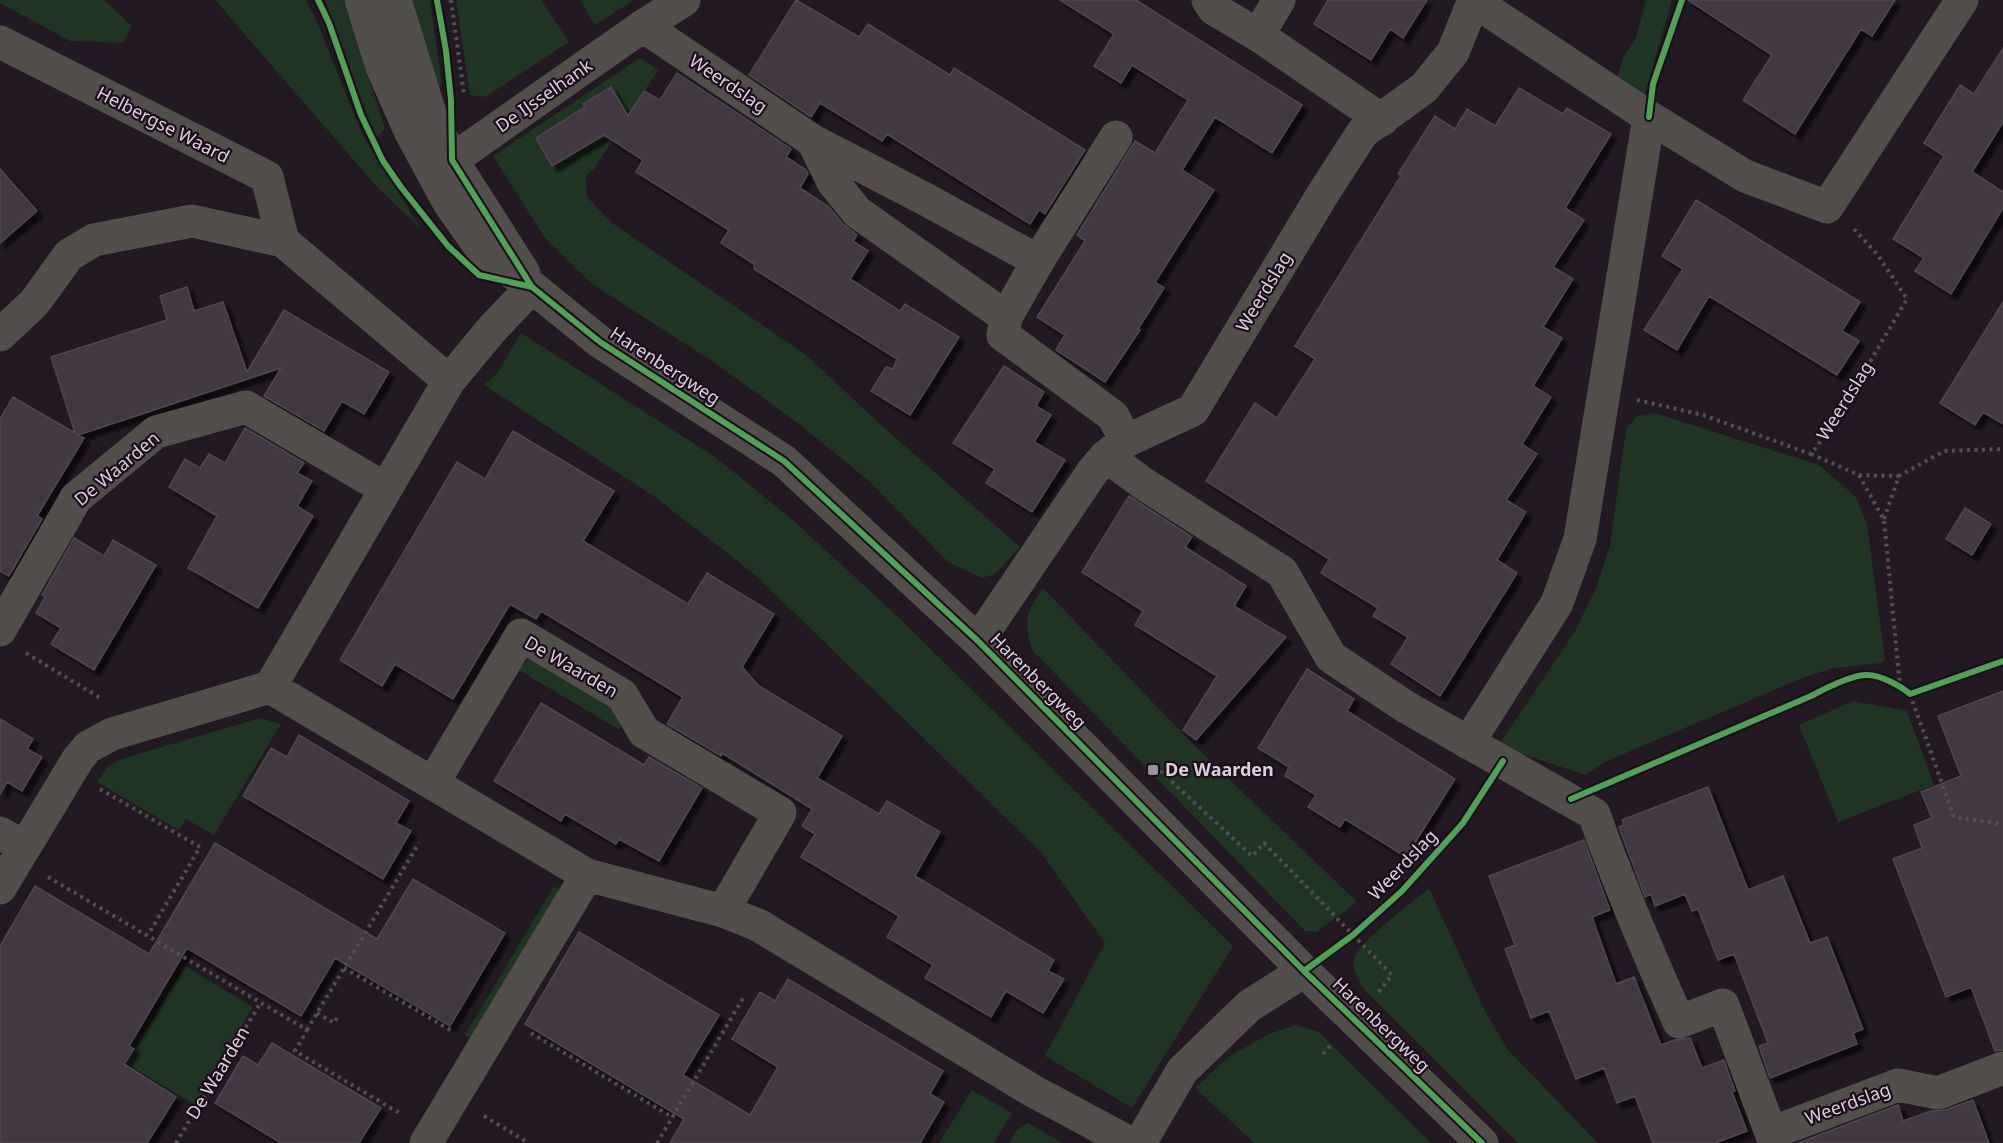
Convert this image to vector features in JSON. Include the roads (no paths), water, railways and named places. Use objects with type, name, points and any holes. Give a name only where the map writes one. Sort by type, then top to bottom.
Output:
[{"type":"street","name":"Harenbergweg","points":[[361,0],[382,67],[410,131],[442,165],[532,287],[600,342],[784,461],[978,641],[1304,971],[1482,1143]]},
{"type":"street","name":"Harenbergweg","points":[[395,0],[430,113],[442,165]]},
{"type":"street","name":"De IJsselhank","points":[[442,165],[684,0]]},
{"type":"street","points":[[1208,0],[1215,9],[1258,35],[1382,120]]},
{"type":"street","points":[[1258,35],[1279,0]]},
{"type":"street","name":"Weerdslag","points":[[978,641],[1093,471],[1116,449],[1193,410],[1324,192],[1364,132],[1424,88],[1453,52],[1474,0],[1649,117],[1745,176],[1827,207],[1962,0]]},
{"type":"street","name":"Weerdslag","points":[[643,26],[813,141],[1038,261]]},
{"type":"street","name":"Helbergse Waard","points":[[0,42],[267,177],[283,241]]},
{"type":"street","points":[[1468,743],[1557,603],[1580,539],[1649,117]]},
{"type":"street","points":[[1006,317],[1038,261],[1116,137]]},
{"type":"street","name":"Weerdslag","points":[[813,141],[833,182],[857,212],[1006,317],[1004,335],[1113,416],[1116,449],[1144,484],[1282,572],[1331,657],[1406,707],[1594,814],[1636,924],[1679,1022],[1723,1005],[1771,1133],[1898,1086],[1938,1094],[2003,1068]]},
{"type":"street","points":[[0,335],[33,303],[69,255],[94,240],[192,221],[283,241],[449,381]]},
{"type":"street","points":[[0,888],[12,840],[88,747],[112,734],[270,687],[449,381],[493,328],[532,287]]},
{"type":"street","name":"De Waarden","points":[[10,640],[76,498],[156,432],[246,407],[386,489]]},
{"type":"street","name":"De Waarden","points":[[433,783],[521,634],[622,695],[644,732],[780,813],[723,910]]},
{"type":"street","points":[[270,687],[587,875],[723,910],[758,925],[1033,1091],[1130,1143]]},
{"type":"street","points":[[417,1131],[453,1097],[587,875]]},
{"type":"street","points":[[1140,1143],[1182,1071],[1250,1006],[1304,971]]},
{"type":"place","name":"De Waarden","points":[[1153,770]]}]
